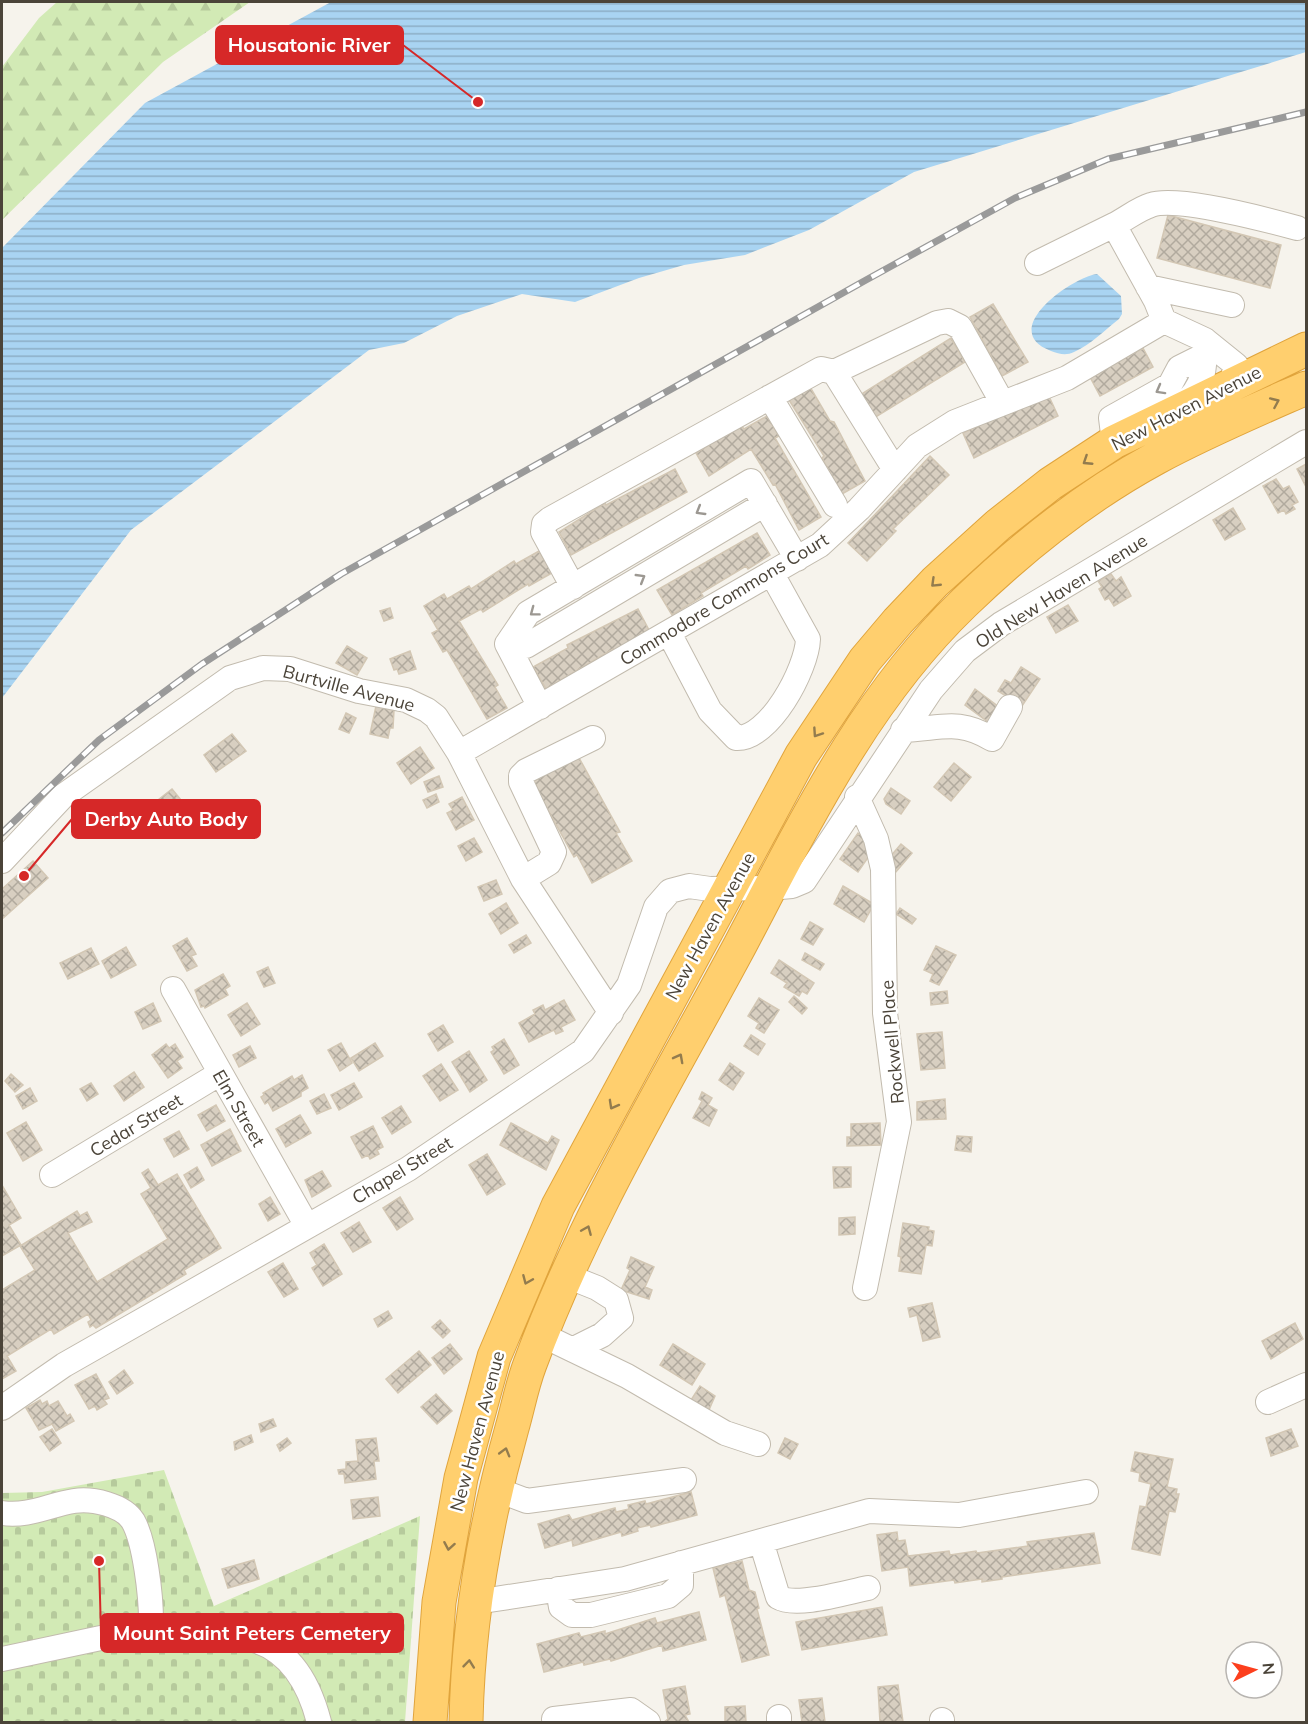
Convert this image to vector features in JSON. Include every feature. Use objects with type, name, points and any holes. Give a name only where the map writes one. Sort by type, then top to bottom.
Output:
[{"type":"highway","name":"New Haven Avenue","points":[[430,1722],[443,1579],[461,1478],[494,1357],[558,1206],[732,888],[801,756],[866,660],[898,621],[935,582],[998,525],[1050,484],[1114,442],[1306,349]]},
{"type":"highway","points":[[1231,385],[1243,417]]},
{"type":"highway","name":"New Haven Avenue","points":[[466,1722],[476,1602],[495,1490],[529,1366],[590,1222],[770,888],[856,734],[892,683],[961,605],[1040,536],[1106,488],[1154,459],[1306,388]]},
{"type":"street","points":[[1037,263],[1152,204],[1175,204],[1238,213],[1297,228]]},
{"type":"street","points":[[1114,225],[1164,321],[1236,365],[1231,385]]},
{"type":"street","points":[[1148,287],[1232,305]]},
{"type":"street","points":[[573,587],[543,532],[544,524],[821,369],[834,372],[937,323],[948,321],[960,327],[1002,402]]},
{"type":"street","name":"Commodore Commons Court","points":[[459,753],[820,545],[917,446],[955,422],[1067,378],[1164,321]]},
{"type":"street","points":[[1176,411],[1192,397],[1200,386],[1205,348]]},
{"type":"street","points":[[1114,442],[1110,418],[1170,385],[1179,368],[1205,348]]},
{"type":"street","points":[[834,372],[895,470]]},
{"type":"street","points":[[770,397],[835,505]]},
{"type":"street","name":"Old New Haven Avenue","points":[[732,888],[792,886],[804,881],[903,730],[931,690],[965,651],[1001,624],[1306,442]]},
{"type":"street","points":[[507,644],[528,613],[751,481],[797,559]]},
{"type":"street","points":[[507,644],[526,646],[765,504]]},
{"type":"street","points":[[669,633],[710,711],[736,738],[745,739],[763,728],[796,681],[807,654],[808,639],[772,574]]},
{"type":"street","points":[[507,644],[540,707]]},
{"type":"street","name":"Burtville Avenue","points":[[2,861],[63,796],[230,678],[263,668],[290,669],[359,691],[418,704],[436,717],[459,753],[523,879],[611,1013]]},
{"type":"street","points":[[903,730],[957,724],[975,728],[992,739],[1010,707]]},
{"type":"street","points":[[523,879],[549,863],[554,852],[520,776],[593,738]]},
{"type":"street","name":"Rockwell Place","points":[[857,798],[876,838],[883,868],[885,1013],[899,1122],[865,1288]]},
{"type":"street","name":"Chapel Street","points":[[2,1408],[64,1365],[408,1169],[583,1051],[611,1013],[637,968],[651,920],[662,898],[670,891],[680,887],[732,888]]},
{"type":"street","name":"Elm Street","points":[[172,989],[307,1226]]},
{"type":"street","name":"Cedar Street","points":[[52,1175],[219,1074]]},
{"type":"street","points":[[567,1276],[597,1288],[616,1300],[621,1318],[602,1335],[574,1349]]},
{"type":"street","points":[[542,1335],[647,1387],[725,1433],[758,1444]]},
{"type":"street","points":[[1268,1402],[1306,1385]]},
{"type":"street","points":[[495,1490],[527,1501],[684,1480]]},
{"type":"street","points":[[476,1602],[624,1579],[868,1511],[959,1515],[1086,1492]]},
{"type":"street","points":[[2,1513],[45,1510],[75,1501],[93,1502],[120,1509],[133,1521],[147,1571],[151,1600],[149,1626]]},
{"type":"street","points":[[761,1541],[778,1597],[782,1599],[801,1601],[868,1588]]},
{"type":"street","points":[[2,1659],[149,1626],[245,1638],[270,1646],[287,1659],[313,1697],[319,1722]]},
{"type":"street","points":[[554,1719],[631,1710],[648,1722]]},
{"type":"green space","points":[[57,2],[250,2],[163,62],[2,220],[2,67],[39,18]]},
{"type":"green space","points":[[164,1470],[214,1606],[420,1516],[405,1722],[2,1722],[2,1493],[42,1492]]},
{"type":"water","points":[[331,2],[1306,2],[1306,52],[914,172],[809,230],[745,255],[684,265],[639,278],[575,302],[522,294],[457,316],[404,343],[369,350],[131,530],[2,698],[2,248],[145,103]]},
{"type":"water","points":[[1097,274],[1121,296],[1122,314],[1119,319],[1092,341],[1071,353],[1054,352],[1036,342],[1032,331],[1035,319],[1044,306],[1071,285]]},
{"type":"building","points":[[1168,215],[1281,245],[1270,288],[1157,258]]},
{"type":"building","points":[[993,304],[1028,362],[1002,376],[970,317]]},
{"type":"building","points":[[951,338],[965,362],[874,418],[860,395]]},
{"type":"building","points":[[1143,348],[1153,367],[1100,396],[1090,377]]},
{"type":"building","points":[[810,387],[830,421],[834,422],[865,481],[842,494],[822,458],[824,456],[789,400]]},
{"type":"building","points":[[1047,392],[1058,416],[974,458],[963,433]]},
{"type":"building","points":[[767,416],[779,436],[775,438],[821,517],[799,530],[775,484],[773,485],[751,449],[709,476],[696,453],[741,425],[744,429]]},
{"type":"building","points":[[930,456],[949,475],[893,529],[896,531],[867,561],[848,543]]},
{"type":"building","points":[[1306,464],[1306,487],[1297,469]]},
{"type":"building","points":[[675,469],[687,492],[571,555],[559,532],[605,503],[606,505]]},
{"type":"building","points":[[1276,479],[1283,489],[1289,486],[1298,502],[1292,505],[1295,509],[1286,514],[1284,510],[1278,513],[1263,486]]},
{"type":"building","points":[[1233,508],[1245,529],[1225,540],[1213,520]]},
{"type":"building","points":[[757,533],[770,555],[748,569],[746,566],[701,593],[703,596],[672,615],[657,590]]},
{"type":"building","points":[[539,551],[552,573],[529,586],[528,584],[483,612],[481,609],[459,621],[498,685],[495,687],[507,708],[487,719],[447,650],[443,652],[432,633],[438,630],[424,606],[444,594],[447,599],[469,586],[471,589],[514,561],[516,564]]},
{"type":"building","points":[[1111,574],[1116,581],[1121,577],[1131,596],[1114,606],[1109,598],[1105,600],[1099,589],[1102,587],[1098,581]]},
{"type":"building","points":[[1068,605],[1078,621],[1056,633],[1047,617]]},
{"type":"building","points":[[390,608],[393,618],[384,621],[380,611]]},
{"type":"building","points":[[638,609],[650,632],[615,652],[613,649],[546,689],[533,667],[568,648],[567,645]]},
{"type":"building","points":[[347,646],[367,658],[357,675],[336,663]]},
{"type":"building","points":[[410,651],[416,669],[399,674],[397,669],[394,670],[390,659]]},
{"type":"building","points":[[1021,667],[1040,679],[1022,706],[998,691],[1005,680],[1011,683]]},
{"type":"building","points":[[975,689],[1003,710],[992,725],[965,705]]},
{"type":"building","points":[[376,706],[394,710],[393,728],[390,728],[388,738],[370,734]]},
{"type":"building","points":[[346,713],[356,718],[349,733],[339,729]]},
{"type":"building","points":[[232,734],[246,751],[216,772],[204,755]]},
{"type":"building","points":[[420,747],[434,768],[411,784],[397,763]]},
{"type":"building","points":[[578,756],[620,832],[616,833],[632,861],[592,883],[577,855],[574,857],[532,781]]},
{"type":"building","points":[[954,763],[971,777],[951,801],[934,787]]},
{"type":"building","points":[[439,776],[443,787],[428,792],[424,782]]},
{"type":"building","points":[[891,788],[910,801],[901,814],[886,804],[884,799]]},
{"type":"building","points":[[172,789],[185,805],[157,828],[144,811]]},
{"type":"building","points":[[436,794],[439,802],[427,808],[423,800]]},
{"type":"building","points":[[462,797],[474,820],[456,830],[447,813],[453,810],[449,804]]},
{"type":"building","points":[[858,833],[876,846],[858,872],[840,859]]},
{"type":"building","points":[[474,838],[482,852],[466,861],[458,846]]},
{"type":"building","points":[[901,844],[912,853],[895,873],[884,864]]},
{"type":"building","points":[[33,861],[48,878],[2,919],[2,889]]},
{"type":"building","points":[[496,880],[502,894],[484,901],[478,887]]},
{"type":"building","points":[[843,886],[874,904],[864,922],[834,904]]},
{"type":"building","points":[[506,903],[518,923],[501,934],[489,914]]},
{"type":"building","points":[[900,908],[916,919],[912,924],[896,914]]},
{"type":"building","points":[[810,922],[823,929],[813,945],[801,939]]},
{"type":"building","points":[[526,935],[531,943],[514,953],[509,945]]},
{"type":"building","points":[[187,938],[196,954],[191,956],[197,966],[187,971],[173,946]]},
{"type":"building","points":[[936,946],[956,955],[939,985],[930,981],[933,974],[924,970]]},
{"type":"building","points":[[126,947],[136,965],[111,978],[102,961]]},
{"type":"building","points":[[91,948],[99,964],[68,979],[60,963]]},
{"type":"building","points":[[805,953],[824,964],[820,970],[802,960]]},
{"type":"building","points":[[779,960],[814,983],[807,994],[802,991],[799,996],[784,987],[787,983],[771,973]]},
{"type":"building","points":[[268,967],[275,983],[264,987],[257,972]]},
{"type":"building","points":[[223,974],[230,986],[225,989],[228,995],[205,1008],[201,1007],[195,990]]},
{"type":"building","points":[[947,991],[948,1003],[931,1005],[930,993]]},
{"type":"building","points":[[794,996],[807,1008],[802,1014],[789,1002]]},
{"type":"building","points":[[759,998],[779,1010],[764,1033],[756,1028],[759,1023],[748,1016]]},
{"type":"building","points":[[564,1000],[575,1020],[561,1027],[563,1031],[556,1034],[554,1030],[529,1042],[519,1023],[535,1014],[533,1010],[543,1005],[545,1010]]},
{"type":"building","points":[[153,1003],[161,1021],[143,1029],[135,1012]]},
{"type":"building","points":[[247,1003],[260,1024],[241,1036],[228,1015]]},
{"type":"building","points":[[443,1025],[453,1042],[438,1051],[428,1034]]},
{"type":"building","points":[[942,1032],[945,1068],[921,1070],[917,1034]]},
{"type":"building","points":[[751,1035],[765,1044],[758,1055],[744,1046]]},
{"type":"building","points":[[504,1039],[519,1065],[504,1074],[491,1052],[494,1050],[492,1047]]},
{"type":"building","points":[[341,1043],[352,1063],[340,1071],[328,1050]]},
{"type":"building","points":[[375,1043],[383,1056],[359,1071],[351,1058]]},
{"type":"building","points":[[166,1044],[169,1048],[175,1044],[183,1057],[177,1061],[182,1068],[168,1078],[152,1055]]},
{"type":"building","points":[[250,1046],[256,1058],[239,1067],[233,1055]]},
{"type":"building","points":[[469,1051],[487,1080],[470,1092],[452,1062]]},
{"type":"building","points":[[730,1063],[744,1073],[733,1090],[719,1080]]},
{"type":"building","points":[[441,1064],[458,1090],[440,1101],[423,1076]]},
{"type":"building","points":[[134,1072],[144,1087],[124,1101],[114,1086]]},
{"type":"building","points":[[11,1074],[23,1085],[15,1092],[5,1081]]},
{"type":"building","points":[[302,1075],[308,1088],[301,1092],[301,1096],[273,1111],[268,1102],[265,1104],[261,1097],[263,1093],[292,1076],[294,1080]]},
{"type":"building","points":[[91,1083],[98,1094],[87,1101],[80,1089]]},
{"type":"building","points":[[354,1083],[362,1097],[339,1110],[331,1095]]},
{"type":"building","points":[[30,1088],[37,1101],[23,1109],[16,1096]]},
{"type":"building","points":[[702,1092],[712,1098],[708,1105],[717,1110],[709,1126],[693,1118],[702,1101],[699,1099]]},
{"type":"building","points":[[324,1094],[331,1108],[317,1114],[310,1101]]},
{"type":"building","points":[[945,1099],[946,1119],[917,1120],[917,1102]]},
{"type":"building","points":[[216,1105],[225,1121],[207,1131],[198,1115]]},
{"type":"building","points":[[401,1106],[411,1122],[392,1134],[382,1118]]},
{"type":"building","points":[[300,1115],[311,1133],[286,1147],[276,1129]]},
{"type":"building","points":[[26,1122],[42,1150],[23,1161],[7,1133]]},
{"type":"building","points":[[511,1123],[548,1143],[552,1136],[559,1140],[546,1170],[500,1145]]},
{"type":"building","points":[[880,1123],[881,1145],[847,1146],[847,1137],[851,1137],[851,1124]]},
{"type":"building","points":[[373,1126],[383,1147],[377,1150],[379,1154],[370,1159],[368,1155],[362,1158],[351,1137]]},
{"type":"building","points":[[230,1129],[241,1151],[212,1166],[201,1145]]},
{"type":"building","points":[[179,1131],[189,1149],[174,1157],[164,1139]]},
{"type":"building","points":[[957,1136],[972,1137],[971,1152],[955,1150]]},
{"type":"building","points":[[487,1154],[505,1184],[487,1195],[469,1165]]},
{"type":"building","points":[[197,1167],[204,1180],[191,1188],[184,1175]]},
{"type":"building","points":[[833,1167],[851,1167],[851,1187],[834,1188]]},
{"type":"building","points":[[148,1169],[158,1185],[177,1174],[221,1248],[184,1270],[186,1274],[96,1328],[93,1325],[90,1327],[88,1322],[91,1320],[88,1314],[54,1334],[51,1329],[7,1356],[16,1371],[2,1379],[2,1290],[35,1270],[20,1246],[77,1211],[80,1216],[87,1212],[92,1222],[68,1233],[97,1282],[168,1239],[141,1194],[151,1188],[142,1173]]},
{"type":"building","points":[[322,1171],[331,1186],[312,1197],[305,1180]]},
{"type":"building","points":[[2,1185],[21,1218],[9,1225],[21,1245],[2,1256]]},
{"type":"building","points":[[270,1197],[280,1214],[268,1221],[259,1204]]},
{"type":"building","points":[[400,1197],[413,1219],[397,1230],[383,1208]]},
{"type":"building","points":[[855,1217],[855,1234],[839,1235],[839,1218]]},
{"type":"building","points":[[359,1222],[371,1242],[353,1252],[341,1233]]},
{"type":"building","points":[[903,1223],[929,1227],[928,1230],[934,1231],[932,1246],[926,1245],[921,1274],[899,1271],[901,1257],[898,1256]]},
{"type":"building","points":[[324,1244],[342,1274],[323,1286],[312,1268],[317,1265],[310,1253]]},
{"type":"building","points":[[631,1257],[654,1267],[645,1287],[652,1290],[649,1299],[621,1290],[630,1270],[627,1268]]},
{"type":"building","points":[[283,1263],[298,1289],[284,1297],[268,1272]]},
{"type":"building","points":[[932,1303],[940,1337],[923,1341],[917,1315],[910,1317],[908,1308]]},
{"type":"building","points":[[388,1311],[392,1318],[378,1327],[374,1319]]},
{"type":"building","points":[[440,1320],[450,1331],[443,1338],[432,1327]]},
{"type":"building","points":[[1295,1323],[1303,1339],[1271,1359],[1262,1341]]},
{"type":"building","points":[[450,1344],[462,1359],[444,1374],[432,1358]]},
{"type":"building","points":[[673,1344],[705,1364],[692,1385],[660,1365]]},
{"type":"building","points":[[419,1351],[431,1365],[398,1393],[386,1379]]},
{"type":"building","points":[[124,1370],[133,1383],[117,1394],[109,1382]]},
{"type":"building","points":[[96,1374],[109,1398],[104,1400],[107,1404],[97,1410],[95,1406],[89,1409],[75,1385]]},
{"type":"building","points":[[700,1386],[715,1396],[708,1412],[691,1400]]},
{"type":"building","points":[[436,1394],[452,1411],[437,1424],[421,1407]]},
{"type":"building","points":[[40,1400],[42,1404],[47,1401],[49,1406],[58,1401],[67,1416],[70,1414],[74,1421],[56,1431],[52,1424],[39,1430],[26,1408]]},
{"type":"building","points":[[273,1419],[276,1426],[261,1432],[259,1424]]},
{"type":"building","points":[[52,1429],[61,1443],[50,1451],[40,1437]]},
{"type":"building","points":[[1291,1429],[1298,1446],[1271,1456],[1266,1438]]},
{"type":"building","points":[[251,1435],[253,1442],[235,1450],[234,1442]]},
{"type":"building","points":[[287,1438],[291,1443],[280,1451],[277,1445]]},
{"type":"building","points":[[376,1438],[379,1461],[374,1461],[376,1479],[345,1483],[344,1474],[339,1474],[338,1470],[346,1469],[346,1462],[358,1461],[356,1440]]},
{"type":"building","points":[[785,1438],[798,1444],[790,1459],[778,1453]]},
{"type":"building","points":[[1135,1452],[1173,1459],[1167,1487],[1177,1489],[1176,1494],[1179,1494],[1175,1512],[1169,1511],[1160,1555],[1132,1549],[1140,1506],[1146,1507],[1151,1484],[1139,1481],[1140,1473],[1131,1471]]},
{"type":"building","points":[[691,1492],[697,1515],[651,1527],[650,1525],[637,1528],[638,1531],[622,1536],[621,1532],[573,1546],[572,1540],[545,1548],[538,1524],[569,1515],[572,1520],[615,1508],[616,1512],[629,1509],[628,1505],[645,1501],[646,1504]]},
{"type":"building","points":[[378,1497],[380,1516],[353,1519],[351,1500]]},
{"type":"building","points":[[897,1532],[898,1541],[905,1540],[908,1556],[949,1551],[950,1555],[976,1551],[977,1553],[1028,1546],[1027,1542],[1094,1533],[1100,1563],[982,1582],[982,1579],[955,1583],[954,1580],[910,1586],[908,1567],[882,1571],[877,1535]]},
{"type":"building","points":[[254,1560],[259,1579],[228,1588],[222,1569]]},
{"type":"building","points":[[742,1561],[749,1590],[755,1592],[769,1655],[742,1662],[725,1595],[720,1597],[713,1568]]},
{"type":"building","points":[[882,1607],[887,1635],[802,1650],[796,1622]]},
{"type":"building","points":[[699,1612],[706,1640],[663,1651],[662,1645],[611,1661],[610,1659],[584,1665],[583,1662],[544,1672],[537,1644],[579,1633],[581,1637],[605,1631],[605,1634],[655,1618],[657,1623]]},
{"type":"building","points":[[898,1685],[903,1722],[880,1722],[878,1687]]},
{"type":"building","points":[[685,1686],[690,1714],[685,1715],[689,1722],[664,1722],[668,1719],[663,1690]]},
{"type":"building","points":[[822,1698],[825,1722],[802,1722],[799,1700]]},
{"type":"building","points":[[745,1706],[746,1722],[725,1722],[725,1707]]},
{"type":"railway","points":[[2,833],[99,740],[202,664],[341,574],[866,280],[1015,198],[1108,159],[1306,112]]},
{"type":"place","name":"Housatonic River","points":[[478,102]]},
{"type":"place","name":"Derby Auto Body","points":[[24,876]]},
{"type":"place","name":"Mount Saint Peters Cemetery","points":[[99,1561]]}]
